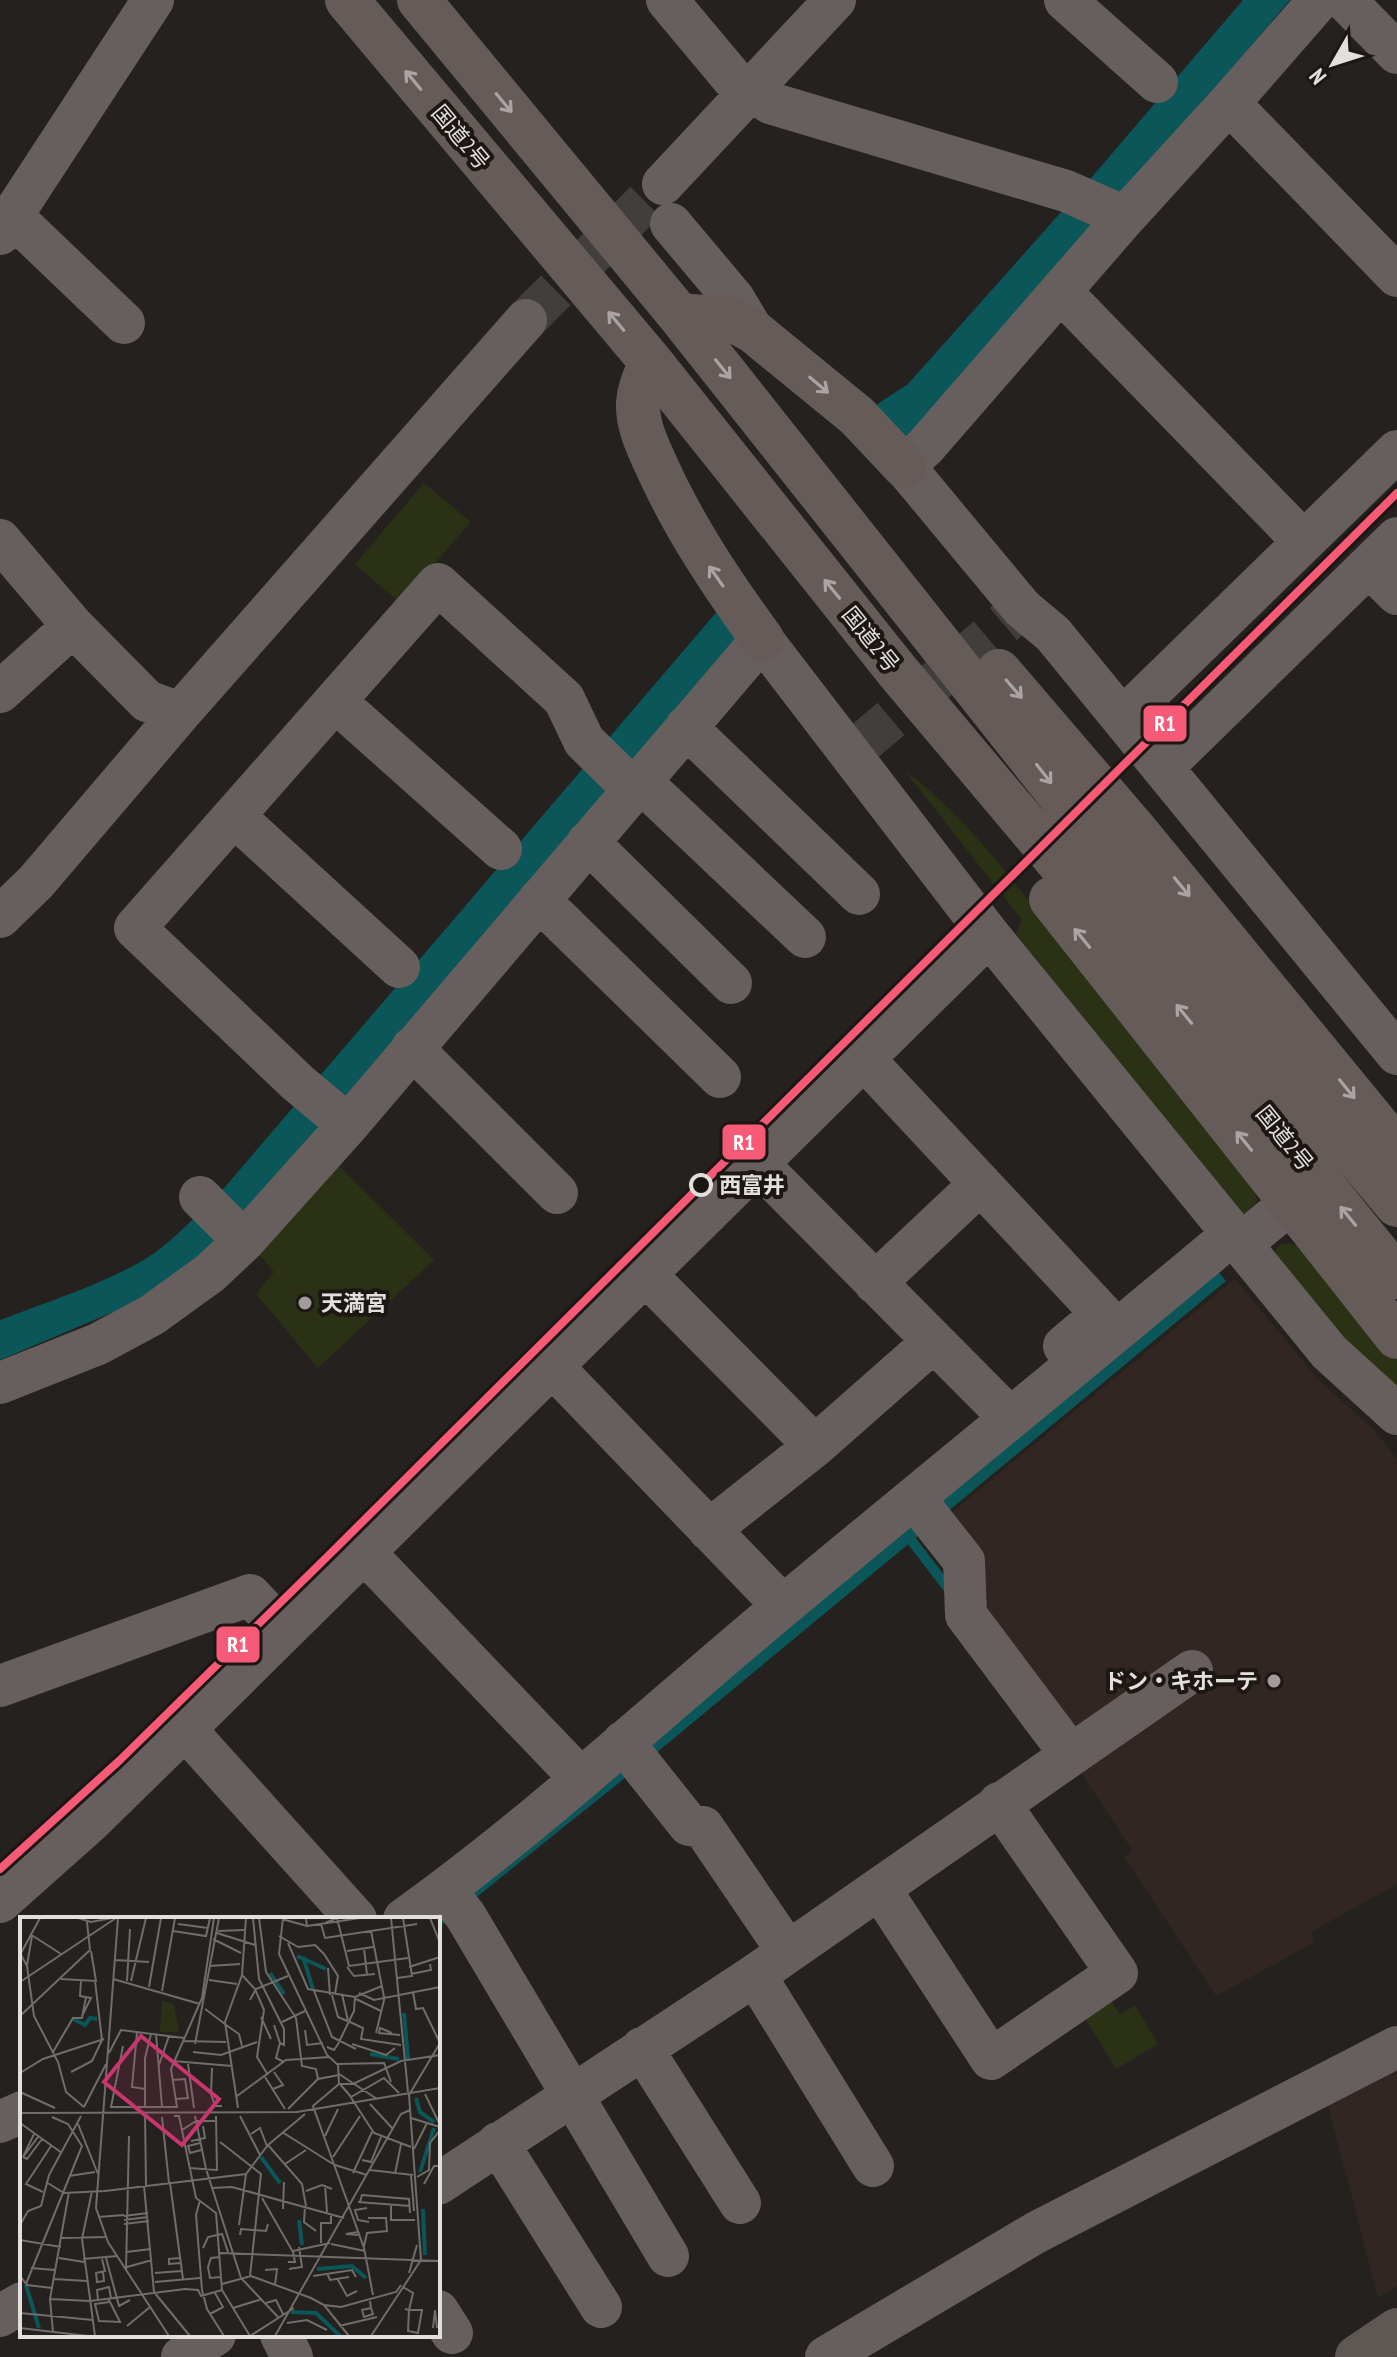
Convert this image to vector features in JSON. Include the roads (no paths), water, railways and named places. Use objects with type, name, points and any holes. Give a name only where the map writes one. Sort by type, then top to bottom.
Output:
[{"type":"highway","points":[[340,0],[385,47]]},
{"type":"highway","name":"国道2号","points":[[347,0],[651,362],[898,672],[1397,1205]]},
{"type":"highway","name":"国道2号","points":[[419,0],[770,428],[1164,957],[1397,1277]]},
{"type":"highway","points":[[679,315],[730,319],[753,331],[857,416],[914,456]]},
{"type":"highway","points":[[651,362],[641,385],[638,404],[640,424],[650,451],[695,543],[762,639]]},
{"type":"highway","points":[[770,428],[954,620],[1392,1134]]},
{"type":"highway","points":[[898,672],[966,793],[1397,1337]]},
{"type":"main road","points":[[1357,2357],[1397,2330]]},
{"type":"street","points":[[124,323],[6,225],[153,0]]},
{"type":"street","points":[[667,0],[733,79],[759,96],[1076,195],[1120,214]]},
{"type":"street","points":[[663,184],[759,96],[835,0]]},
{"type":"street","points":[[1065,0],[1157,82]]},
{"type":"street","points":[[914,456],[1061,292],[1120,214],[1229,103],[1319,0]]},
{"type":"street","points":[[1345,0],[1397,53]]},
{"type":"street","points":[[1229,103],[1397,276]]},
{"type":"street","points":[[671,224],[734,299],[753,331]]},
{"type":"street","points":[[1061,292],[1304,542]]},
{"type":"street","points":[[0,917],[36,882],[180,713],[526,320]]},
{"type":"street","points":[[1123,718],[1397,451]]},
{"type":"street","points":[[914,456],[1018,612],[1053,634],[1397,1054]]},
{"type":"street","points":[[914,456],[1072,623]]},
{"type":"street","points":[[0,540],[73,626],[147,701],[180,713]]},
{"type":"street","points":[[1163,767],[1388,566]]},
{"type":"street","points":[[344,1121],[135,928],[438,584],[564,699],[584,741],[594,752],[805,937]]},
{"type":"street","points":[[0,692],[73,626]]},
{"type":"street","points":[[0,1383],[98,1344],[152,1315],[210,1273],[412,1048],[588,842],[633,784],[762,639],[854,750],[989,935],[1329,1352],[1397,1414]]},
{"type":"street","points":[[335,701],[501,849]]},
{"type":"street","points":[[686,727],[859,894]]},
{"type":"street","points":[[234,816],[399,967]]},
{"type":"street","points":[[588,842],[731,983]]},
{"type":"street","points":[[539,900],[720,1077]]},
{"type":"street","points":[[0,1902],[91,1821],[989,935]]},
{"type":"street","points":[[412,1048],[557,1193]]},
{"type":"street","points":[[410,1917],[454,1901],[580,1778],[631,1752],[783,1606],[925,1511],[1003,1411],[1102,1314],[864,1059]]},
{"type":"street","points":[[757,1163],[1003,1411]]},
{"type":"street","points":[[875,1283],[980,1184]]},
{"type":"street","points":[[203,1199],[240,1237]]},
{"type":"street","points":[[1003,1411],[1238,1238],[1292,1202]]},
{"type":"street","points":[[645,1274],[815,1446]]},
{"type":"street","points":[[709,1530],[815,1446],[933,1342]]},
{"type":"street","points":[[552,1366],[783,1606]]},
{"type":"street","points":[[925,1511],[964,1561],[966,1615],[1071,1755]]},
{"type":"street","points":[[363,1551],[580,1778]]},
{"type":"street","points":[[0,1686],[250,1595],[284,1631]]},
{"type":"street","points":[[440,2183],[771,1964],[1192,1671]]},
{"type":"street","points":[[185,1729],[354,1917]]},
{"type":"street","points":[[631,1752],[689,1825],[703,1827],[873,2166]]},
{"type":"street","points":[[880,1889],[991,2059],[1117,1973],[999,1803]]},
{"type":"street","points":[[454,1901],[668,2256]]},
{"type":"street","points":[[826,2357],[1037,2232],[1397,2047]]},
{"type":"street","points":[[642,2048],[740,2203]]},
{"type":"street","points":[[0,2122],[20,2113]]},
{"type":"street","points":[[498,2143],[601,2307]]},
{"type":"street","points":[[0,2316],[20,2304]]},
{"type":"street","points":[[182,2357],[212,2337]]},
{"type":"street","points":[[282,2337],[292,2357]]},
{"type":"water","points":[[1243,0],[1290,0],[1129,189],[905,440],[867,411],[908,384],[1086,184]]},
{"type":"water","points":[[720,608],[737,630],[735,649],[244,1220],[192,1267],[127,1306],[0,1360],[0,1320],[90,1286],[142,1261],[175,1236],[225,1187]]},
{"type":"water","points":[[1211,1262],[1226,1281],[655,1754],[440,1926],[440,1917]]},
{"type":"waterway","points":[[908,1536],[950,1591]]},
{"type":"tunnel","points":[[526,320],[663,184]]},
{"type":"tunnel","points":[[859,746],[1014,615]]},
{"type":"place","name":"西富井","points":[[701,1185]]},
{"type":"place","name":"天満宮","points":[[305,1303]]},
{"type":"place","name":"ドン・キホーテ","points":[[1274,1681]]}]
